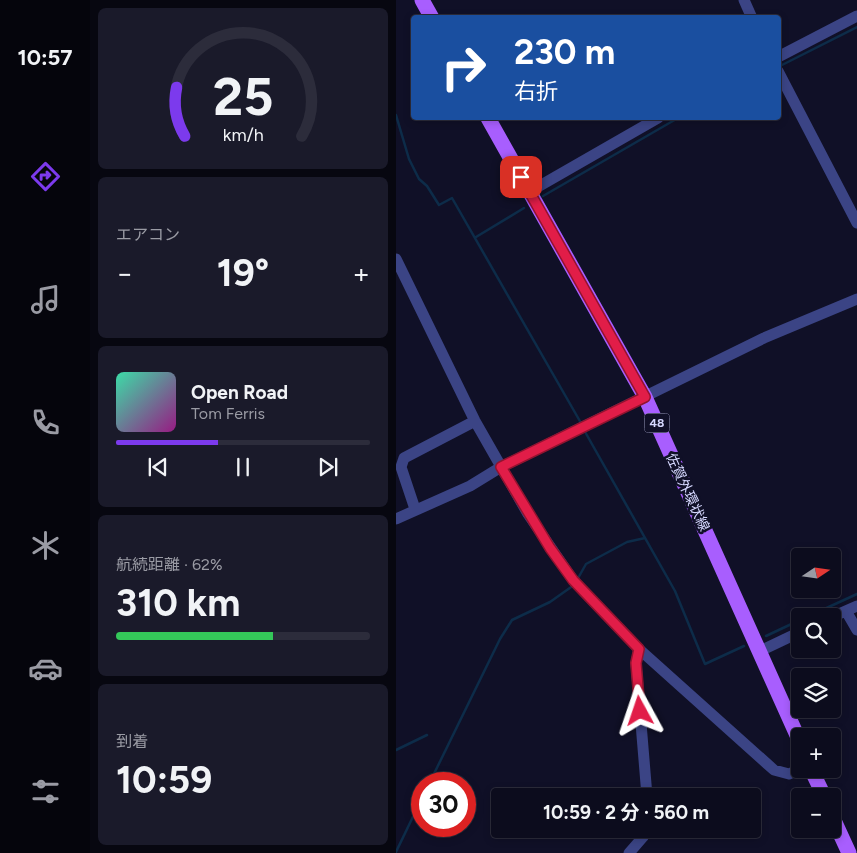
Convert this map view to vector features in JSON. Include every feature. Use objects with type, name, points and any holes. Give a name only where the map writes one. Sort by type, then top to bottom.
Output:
[{"type":"main road","points":[[422,0],[430,15]]},
{"type":"main road","name":"佐賀外環状線","points":[[489,120],[645,397],[794,728]]},
{"type":"main road","points":[[841,836],[849,853]]},
{"type":"street","points":[[744,0],[751,15]]},
{"type":"street","points":[[781,54],[857,16]]},
{"type":"street","points":[[781,75],[857,223]]},
{"type":"street","points":[[529,192],[655,120]]},
{"type":"street","points":[[396,259],[475,421],[550,548],[576,583],[639,649],[774,770],[791,773]]},
{"type":"street","points":[[396,519],[470,486],[501,467],[764,338],[857,299]]},
{"type":"street","points":[[416,509],[401,467],[404,458],[475,421]]},
{"type":"street","points":[[852,608],[857,630]]},
{"type":"street","points":[[760,651],[791,636]]},
{"type":"street","points":[[639,649],[636,663],[646,788]]},
{"type":"street","points":[[629,853],[642,838]]},
{"type":"waterway","points":[[781,65],[857,27]]},
{"type":"waterway","points":[[396,115],[409,159],[419,179],[427,186],[439,205],[452,198],[581,423]]},
{"type":"waterway","points":[[543,196],[675,120]]},
{"type":"waterway","points":[[476,237],[524,208]]},
{"type":"waterway","points":[[584,430],[675,591],[705,664],[744,646]]},
{"type":"waterway","points":[[577,580],[586,564],[627,542],[645,538]]},
{"type":"waterway","points":[[435,772],[500,639],[512,620],[550,602],[574,585]]},
{"type":"waterway","points":[[826,608],[857,594]]},
{"type":"waterway","points":[[766,636],[791,624]]},
{"type":"waterway","points":[[396,750],[427,735]]},
{"type":"waterway","points":[[396,852],[411,821]]},
{"type":"route","points":[[521,177],[645,397],[501,467],[528,514],[573,580],[639,649],[636,663],[640,711]]}]
